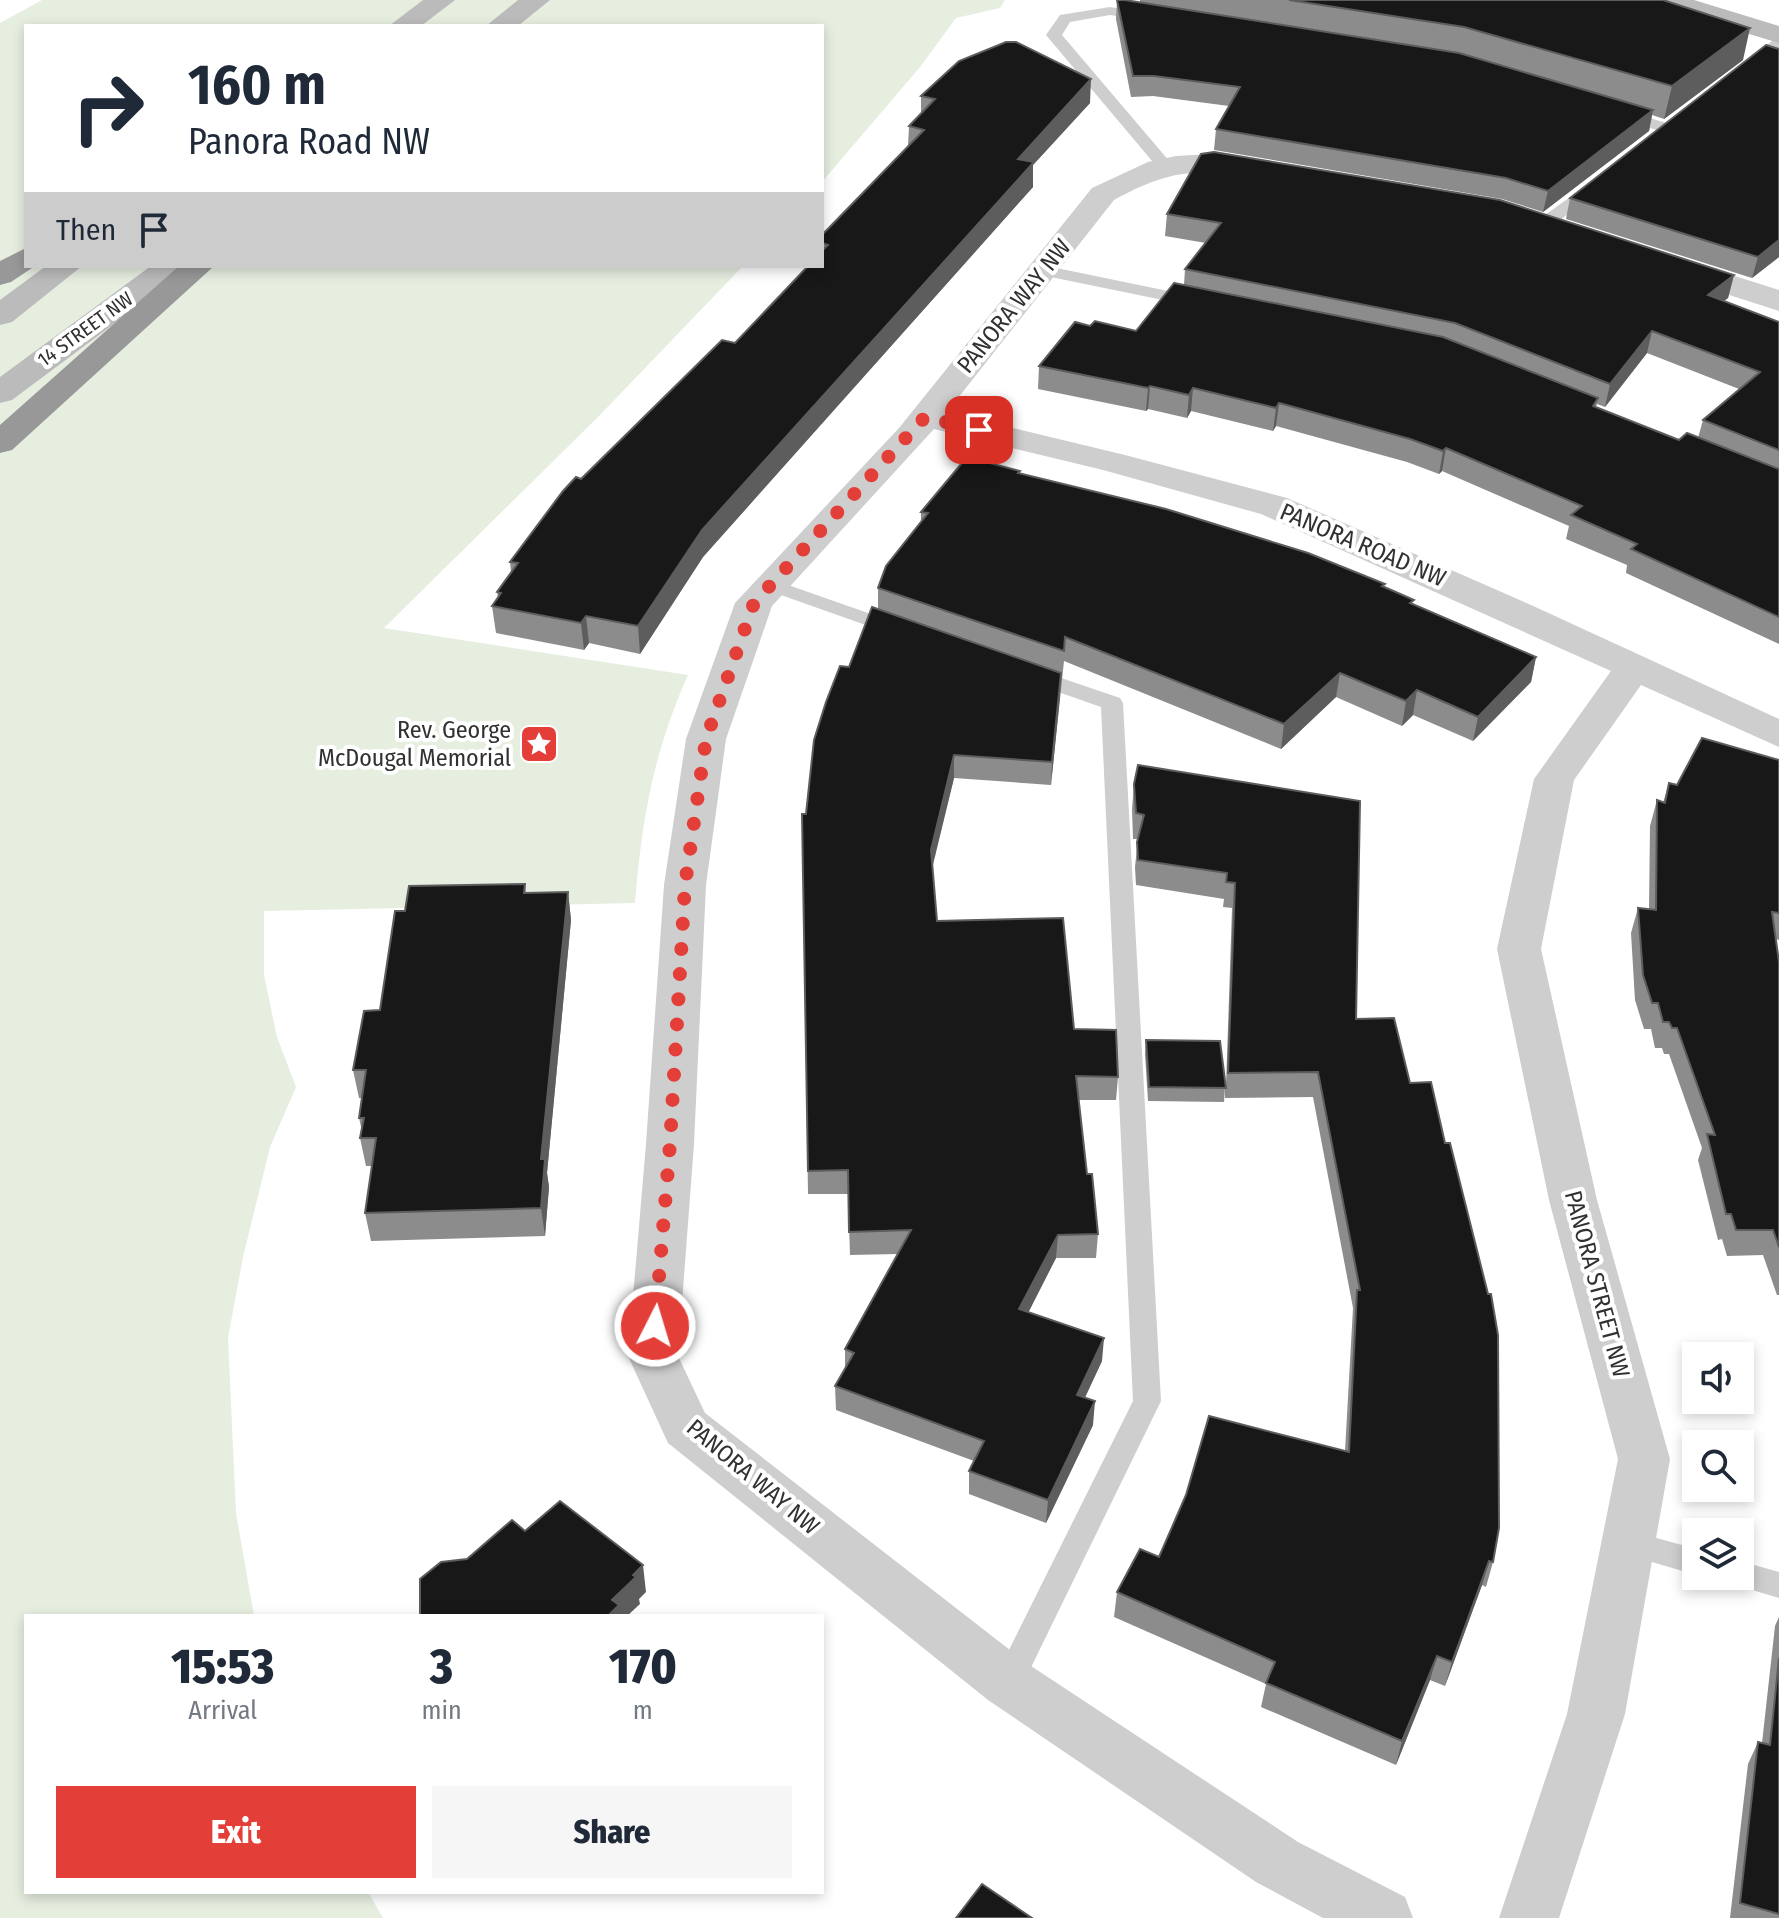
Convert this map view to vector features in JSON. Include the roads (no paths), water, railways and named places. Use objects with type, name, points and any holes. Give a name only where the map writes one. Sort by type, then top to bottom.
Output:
[{"type":"highway","points":[[0,275],[24,259]]},
{"type":"highway","points":[[0,443],[196,268]]},
{"type":"street","points":[[406,24],[441,0]]},
{"type":"street","points":[[503,24],[536,0]]},
{"type":"street","points":[[1666,0],[1779,35]]},
{"type":"street","name":"PANORA WAY NW","points":[[1290,175],[1212,162],[1164,165],[1131,178],[1103,194],[925,417],[754,603],[706,739],[685,885],[670,1144],[653,1356],[686,1428],[1008,1682],[1277,1862],[1383,1918]]},
{"type":"street","points":[[1502,211],[1588,238]]},
{"type":"street","points":[[1632,253],[1779,301]]},
{"type":"street","points":[[0,315],[63,268]]},
{"type":"street","name":"14 STREET NW","points":[[0,393],[168,268]]},
{"type":"street","name":"PANORA ROAD NW","points":[[925,417],[1113,462],[1274,506],[1779,734]]},
{"type":"street","name":"PANORA STREET NW","points":[[1529,1918],[1596,1714],[1644,1459],[1573,1200],[1519,949],[1554,779],[1634,666]]},
{"type":"lane","points":[[1158,19],[1110,11],[1065,18],[1054,35],[1164,165]]},
{"type":"lane","points":[[1730,79],[1779,41]]},
{"type":"lane","points":[[1607,110],[1667,128]]},
{"type":"lane","points":[[1544,224],[1606,176]]},
{"type":"lane","points":[[1042,270],[1213,305]]},
{"type":"lane","points":[[771,585],[919,637]]},
{"type":"lane","points":[[1008,667],[1112,703],[1147,1401],[1008,1682]]},
{"type":"lane","points":[[1628,1543],[1682,1558]]},
{"type":"lane","points":[[1754,1578],[1779,1585]]},
{"type":"place","name":"Rev. George McDougal Memorial","points":[[539,744]]}]
